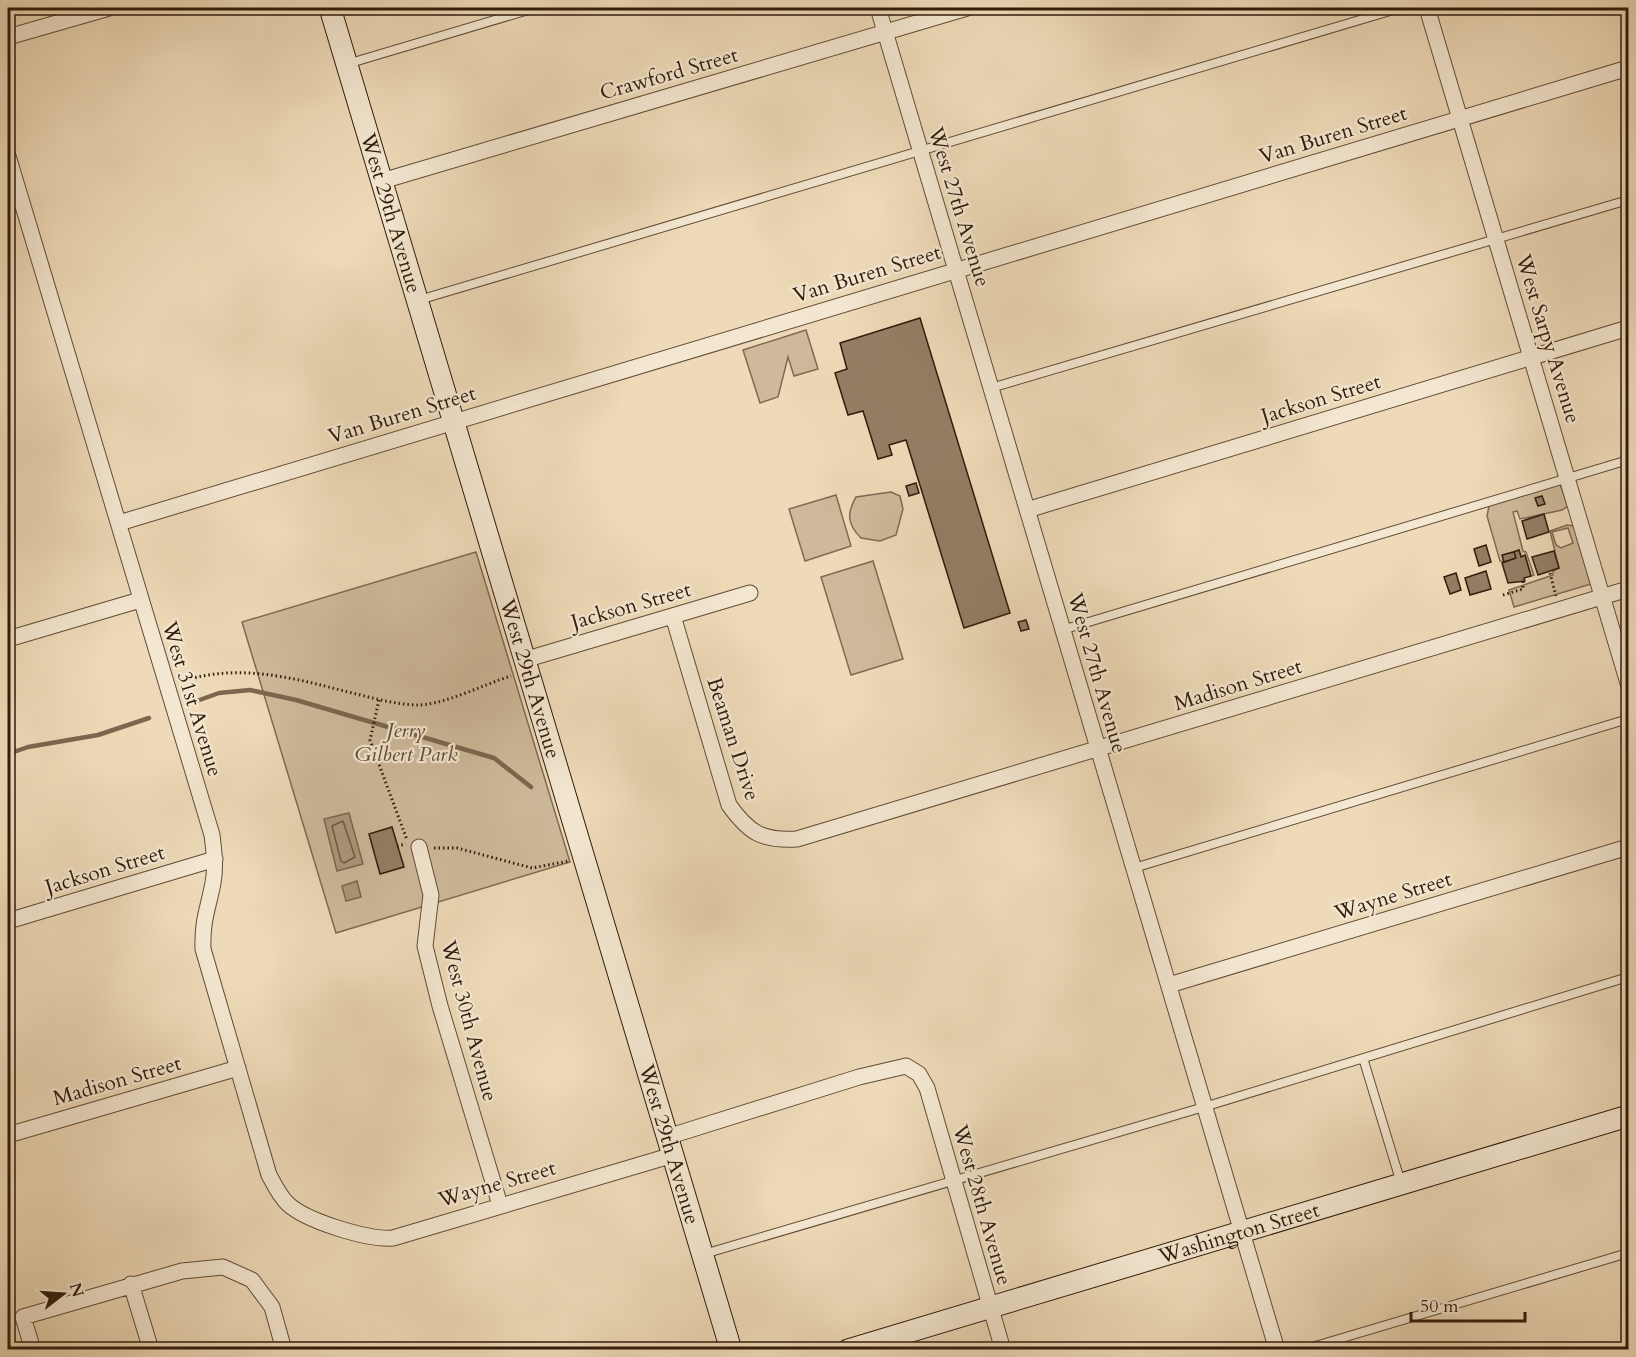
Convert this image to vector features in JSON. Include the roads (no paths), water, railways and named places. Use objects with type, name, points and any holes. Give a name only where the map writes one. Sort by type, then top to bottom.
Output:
[{"type":"street","points":[[8,37],[109,8]]},
{"type":"street","name":"West 29th Avenue","points":[[330,8],[731,1350]]},
{"type":"street","name":"West 27th Avenue","points":[[878,8],[1277,1350]]},
{"type":"street","name":"Crawford Street","points":[[382,181],[968,8]]},
{"type":"street","name":"West Sarpy Avenue","points":[[1427,8],[1629,682]]},
{"type":"street","name":"Van Buren Street","points":[[118,523],[1629,68]]},
{"type":"street","name":"West 31st Avenue","points":[[8,156],[212,835],[215,859],[213,882],[202,924],[203,949],[269,1175],[278,1193],[288,1204],[333,1227]]},
{"type":"street","name":"Jackson Street","points":[[1027,510],[1629,328]]},
{"type":"street","name":"Madison Street","points":[[858,820],[1629,589]]},
{"type":"street","name":"Jackson Street","points":[[526,665],[750,593]]},
{"type":"street","points":[[8,639],[140,600]]},
{"type":"street","name":"Beaman Drive","points":[[673,616],[719,776],[729,805],[742,824],[759,835],[778,840],[797,839],[858,820]]},
{"type":"street","name":"West 30th Avenue","points":[[419,847],[431,895],[425,946],[440,1006],[500,1205]]},
{"type":"street","name":"Wayne Street","points":[[1169,985],[1629,847]]},
{"type":"street","name":"Jackson Street","points":[[8,921],[215,859]]},
{"type":"street","name":"Wayne Street","points":[[333,1227],[376,1239],[393,1238],[500,1205],[859,1077],[906,1066],[919,1074]]},
{"type":"street","name":"Madison Street","points":[[8,1135],[237,1068]]},
{"type":"street","name":"West 28th Avenue","points":[[919,1074],[927,1088],[1003,1350]]},
{"type":"street","name":"Washington Street","points":[[848,1350],[1629,1116]]},
{"type":"street","points":[[33,1350],[23,1317],[182,1271],[223,1267],[252,1280],[272,1307],[284,1350]]},
{"type":"street","points":[[131,1284],[151,1350]]},
{"type":"lane","points":[[346,64],[535,8]]},
{"type":"lane","points":[[418,300],[1400,8]]},
{"type":"lane","points":[[992,388],[1629,200]]},
{"type":"lane","points":[[1062,630],[1629,460]]},
{"type":"lane","points":[[1134,868],[1629,719]]},
{"type":"lane","points":[[703,1255],[1204,1107],[1629,977]]},
{"type":"lane","points":[[1363,1058],[1401,1184]]},
{"type":"lane","points":[[1302,1350],[1629,1254]]},
{"type":"water","points":[[349,813],[363,864],[337,871],[324,819]]},
{"type":"water","points":[[357,881],[361,897],[346,901],[342,886]]},
{"type":"waterway","points":[[194,702],[219,693],[250,690],[296,700],[494,758],[531,787]]},
{"type":"waterway","points":[[8,754],[28,747],[98,735],[149,718]]},
{"type":"park label","name":"Jerry Gilbert Park","points":[[406,742]]}]
